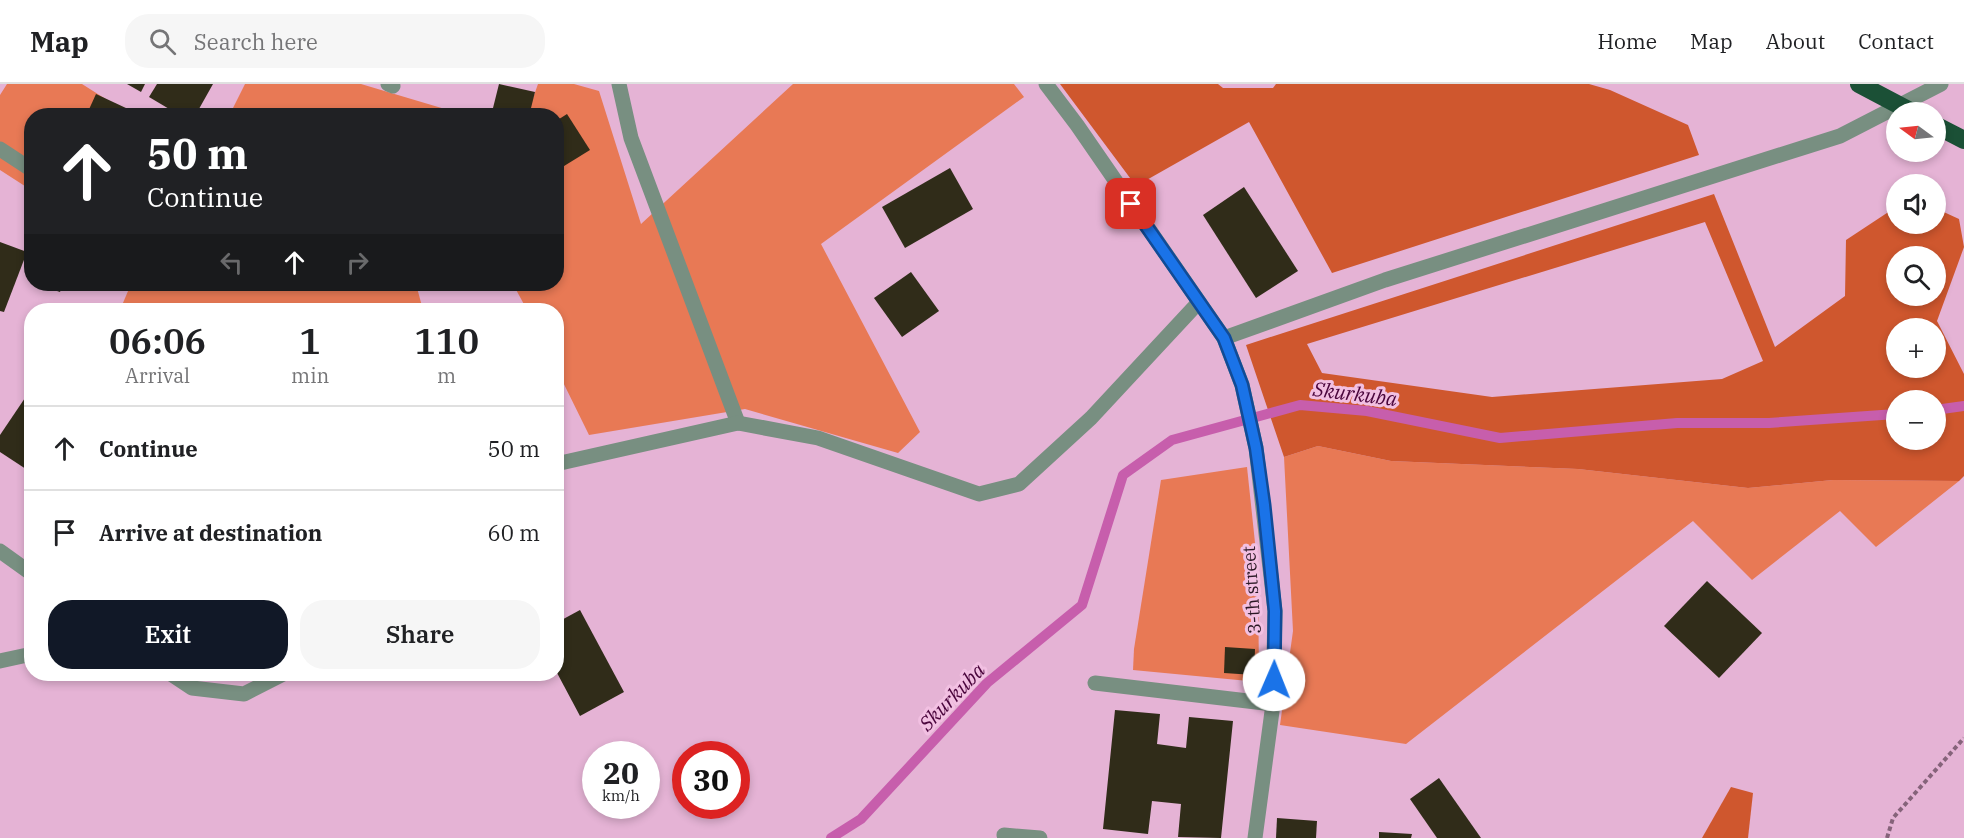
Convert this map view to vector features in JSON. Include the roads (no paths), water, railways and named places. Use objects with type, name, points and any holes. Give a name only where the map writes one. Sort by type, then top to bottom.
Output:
[{"type":"highway","points":[[1859,84],[1893,102]]},
{"type":"highway","points":[[1946,131],[1964,140]]},
{"type":"street","points":[[619,84],[631,138],[738,423]]},
{"type":"street","name":"3-th street","points":[[1046,84],[1077,125],[1224,338],[1242,385],[1256,448],[1275,611],[1274,704],[1256,838]]},
{"type":"street","points":[[1224,338],[1385,280],[1840,136],[1941,84]]},
{"type":"street","points":[[0,149],[24,165]]},
{"type":"street","points":[[564,462],[738,423],[818,438],[980,494],[1019,484],[1090,418],[1198,303]]},
{"type":"street","points":[[0,551],[24,568]]},
{"type":"street","points":[[0,662],[24,656]]},
{"type":"street","points":[[182,681],[192,688],[244,694],[269,681]]},
{"type":"street","points":[[1095,683],[1274,704]]},
{"type":"street","points":[[1004,835],[1040,838]]},
{"type":"waterway","name":"Skurkuba","points":[[831,838],[861,819],[987,683],[1082,605],[1123,475],[1172,440],[1300,405],[1367,411],[1500,438],[1677,423],[1769,423],[1886,415]]},
{"type":"waterway","name":"Skurkuba","points":[[1946,408],[1964,406]]}]
